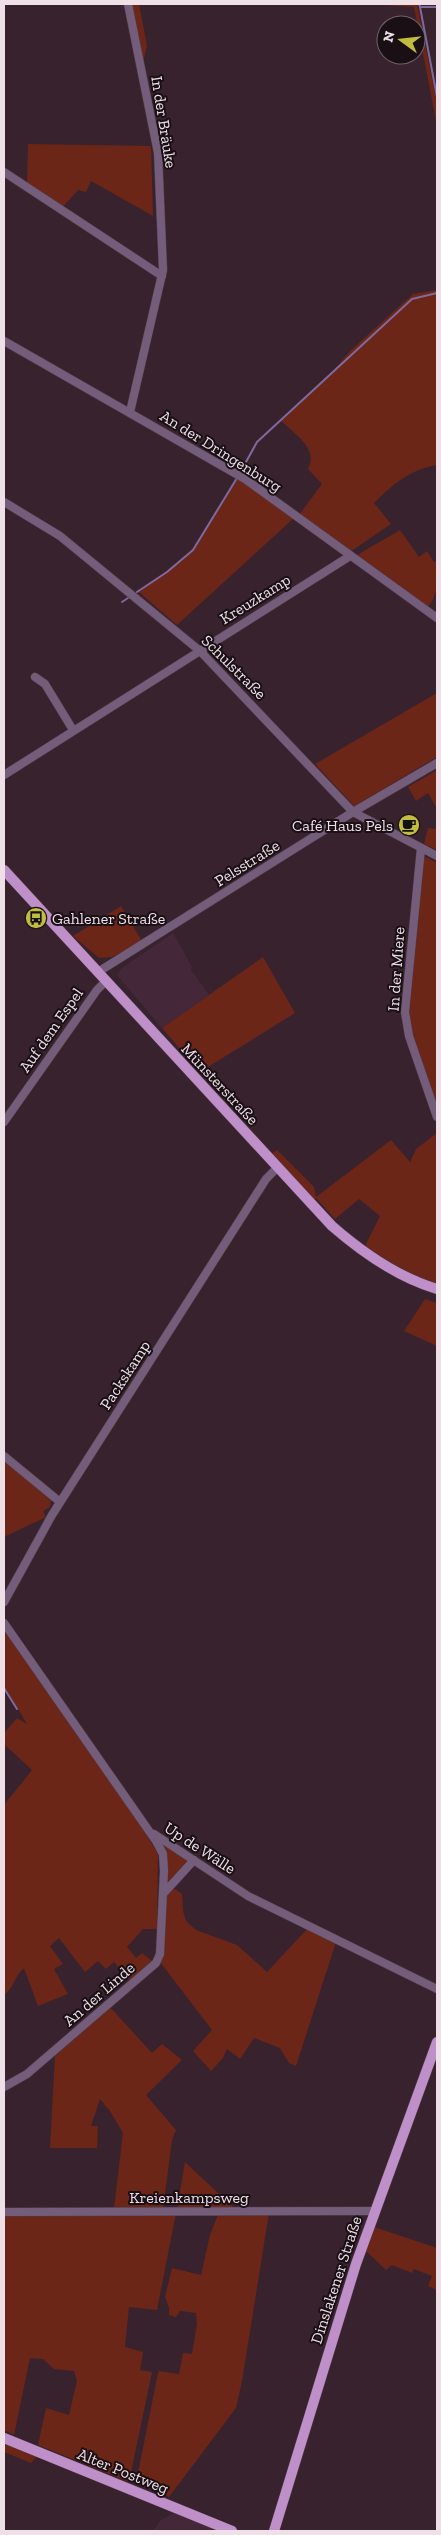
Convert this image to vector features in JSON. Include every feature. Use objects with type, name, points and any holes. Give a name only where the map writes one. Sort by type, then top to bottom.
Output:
[{"type":"main road","name":"Münsterstraße","points":[[4,870],[332,1226],[356,1247],[383,1265],[437,1289]]},
{"type":"main road","name":"Dinslakener Straße","points":[[274,2531],[346,2293],[437,2042]]},
{"type":"main road","name":"Alter Postweg","points":[[4,2438],[232,2531]]},
{"type":"street","name":"In der Bräuke","points":[[128,4],[158,153],[162,276],[130,412]]},
{"type":"street","points":[[4,172],[162,276]]},
{"type":"street","name":"An der Dringenburg","points":[[4,341],[245,479],[437,618]]},
{"type":"street","name":"Schulstraße","points":[[4,502],[60,536],[200,651],[353,812],[437,856]]},
{"type":"street","name":"Kreuzkamp","points":[[4,775],[350,556]]},
{"type":"street","points":[[35,676],[45,684],[73,730]]},
{"type":"street","name":"Pelsstraße","points":[[98,972],[353,812],[437,764]]},
{"type":"street","name":"In der Miere","points":[[421,848],[405,1012],[409,1036],[437,1117]]},
{"type":"street","name":"Auf dem Espel","points":[[4,1122],[97,990],[106,981]]},
{"type":"street","name":"Packskamp","points":[[4,1602],[60,1502],[266,1179],[277,1168]]},
{"type":"street","points":[[4,1456],[60,1502]]},
{"type":"street","name":"Up de Wälle","points":[[4,1623],[150,1832],[248,1896],[437,1988]]},
{"type":"street","name":"An der Linde","points":[[4,2087],[27,2074],[156,1963],[160,1954],[163,1854],[150,1832]]},
{"type":"street","points":[[163,1894],[194,1860]]},
{"type":"street","name":"Kreienkampsweg","points":[[4,2212],[375,2211]]},
{"type":"shaded area","points":[[129,4],[139,4],[147,46],[143,62]]},
{"type":"shaded area","points":[[370,4],[417,4],[419,15],[416,15],[414,7]]},
{"type":"shaded area","points":[[426,49],[437,103],[437,126],[425,65]]},
{"type":"shaded area","points":[[28,144],[151,146],[153,216],[91,181],[86,192],[78,190],[62,208],[27,185]]},
{"type":"shaded area","points":[[437,290],[437,465],[410,474],[374,503],[391,524],[350,552],[299,515],[322,484],[308,469],[311,462],[308,448],[281,421],[332,373],[350,351],[413,294]]},
{"type":"shaded area","points":[[238,478],[294,518],[177,625],[139,592],[194,550]]},
{"type":"shaded area","points":[[400,530],[419,557],[427,551],[434,562],[437,560],[436,591],[427,608],[358,558],[358,555],[363,551]]},
{"type":"shaded area","points":[[437,693],[437,757],[354,806],[315,764]]},
{"type":"shaded area","points":[[437,770],[437,809],[428,793],[416,801],[408,787]]},
{"type":"shaded area","points":[[428,828],[437,829],[437,850],[424,844]]},
{"type":"shaded area","points":[[424,856],[437,863],[437,1108],[411,1029],[409,1007]]},
{"type":"shaded area","points":[[121,906],[142,941],[112,957],[99,958],[73,936]]},
{"type":"shaded area","points":[[173,933],[192,967],[191,970],[209,995],[162,1028],[117,975],[122,968]]},
{"type":"shaded area","points":[[263,957],[295,1013],[200,1072],[162,1028]]},
{"type":"shaded area","points":[[437,1133],[437,1285],[404,1270],[367,1248],[366,1244],[380,1216],[359,1199],[335,1219],[316,1198],[314,1202],[271,1154],[277,1150],[314,1187],[316,1197],[391,1140],[410,1162],[416,1149]]},
{"type":"shaded area","points":[[425,1299],[437,1303],[437,1346],[404,1331]]},
{"type":"shaded area","points":[[4,1461],[51,1500],[50,1507],[43,1511],[46,1517],[4,1537]]},
{"type":"shaded area","points":[[4,1630],[135,1816],[158,1854],[157,1929],[143,1929],[127,1947],[136,1958],[142,1953],[152,1961],[129,1980],[114,1962],[106,1969],[98,1961],[85,1972],[59,1938],[50,1946],[63,1964],[54,1969],[68,1994],[38,2006],[24,1968],[4,1995],[4,1805],[32,1770],[4,1744],[4,1733],[17,1718],[27,1724],[4,1686]]},
{"type":"shaded area","points":[[160,1840],[188,1860],[166,1884]]},
{"type":"shaded area","points":[[175,1889],[182,1894],[183,1911],[186,1921],[196,1930],[237,1945],[267,1972],[308,1928],[334,1940],[335,1945],[296,2066],[289,2063],[280,2048],[254,2038],[240,2059],[227,2049],[223,2058],[211,2071],[193,2051],[212,2030],[160,1962],[166,1896],[168,1891]]},
{"type":"shaded area","points":[[109,2006],[152,2053],[162,2044],[182,2060],[146,2095],[176,2130],[172,2140],[163,2209],[114,2208],[123,2133],[110,2111],[100,2099],[91,2126],[98,2126],[97,2148],[50,2148],[55,2056]]},
{"type":"shaded area","points":[[185,2162],[234,2208],[177,2209]]},
{"type":"shaded area","points":[[219,2212],[269,2213],[242,2381],[236,2408],[169,2497],[136,2483],[158,2373],[159,2371],[179,2374],[183,2353],[192,2354],[197,2324],[196,2313],[180,2311],[176,2317],[169,2315],[169,2308],[165,2297],[172,2268],[201,2275],[210,2235]]},
{"type":"shaded area","points":[[4,2213],[176,2213],[157,2310],[129,2307],[125,2347],[143,2352],[140,2370],[152,2372],[129,2482],[38,2445],[46,2408],[69,2415],[77,2381],[74,2371],[54,2369],[43,2359],[30,2358],[14,2435],[4,2430]]},
{"type":"shaded area","points":[[374,2227],[437,2248],[437,2290],[428,2286],[432,2276],[414,2269],[412,2273],[392,2265],[386,2270],[366,2251]]},
{"type":"shaded area","points":[[4,2440],[38,2455],[31,2463],[4,2452]]},
{"type":"shaded area","points":[[172,2514],[178,2514],[220,2531],[153,2531],[161,2520]]},
{"type":"waterway","points":[[419,4],[420,7],[437,7]]},
{"type":"waterway","points":[[420,7],[437,97]]},
{"type":"waterway","points":[[241,471],[257,442],[412,299],[437,293]]},
{"type":"waterway","points":[[137,592],[167,572],[193,550],[237,478]]},
{"type":"waterway","points":[[122,602],[128,598]]},
{"type":"waterway","points":[[4,1688],[17,1709]]},
{"type":"place","name":"Café Haus Pels","points":[[409,825]]},
{"type":"place","name":"Gahlener Straße","points":[[36,918]]}]
